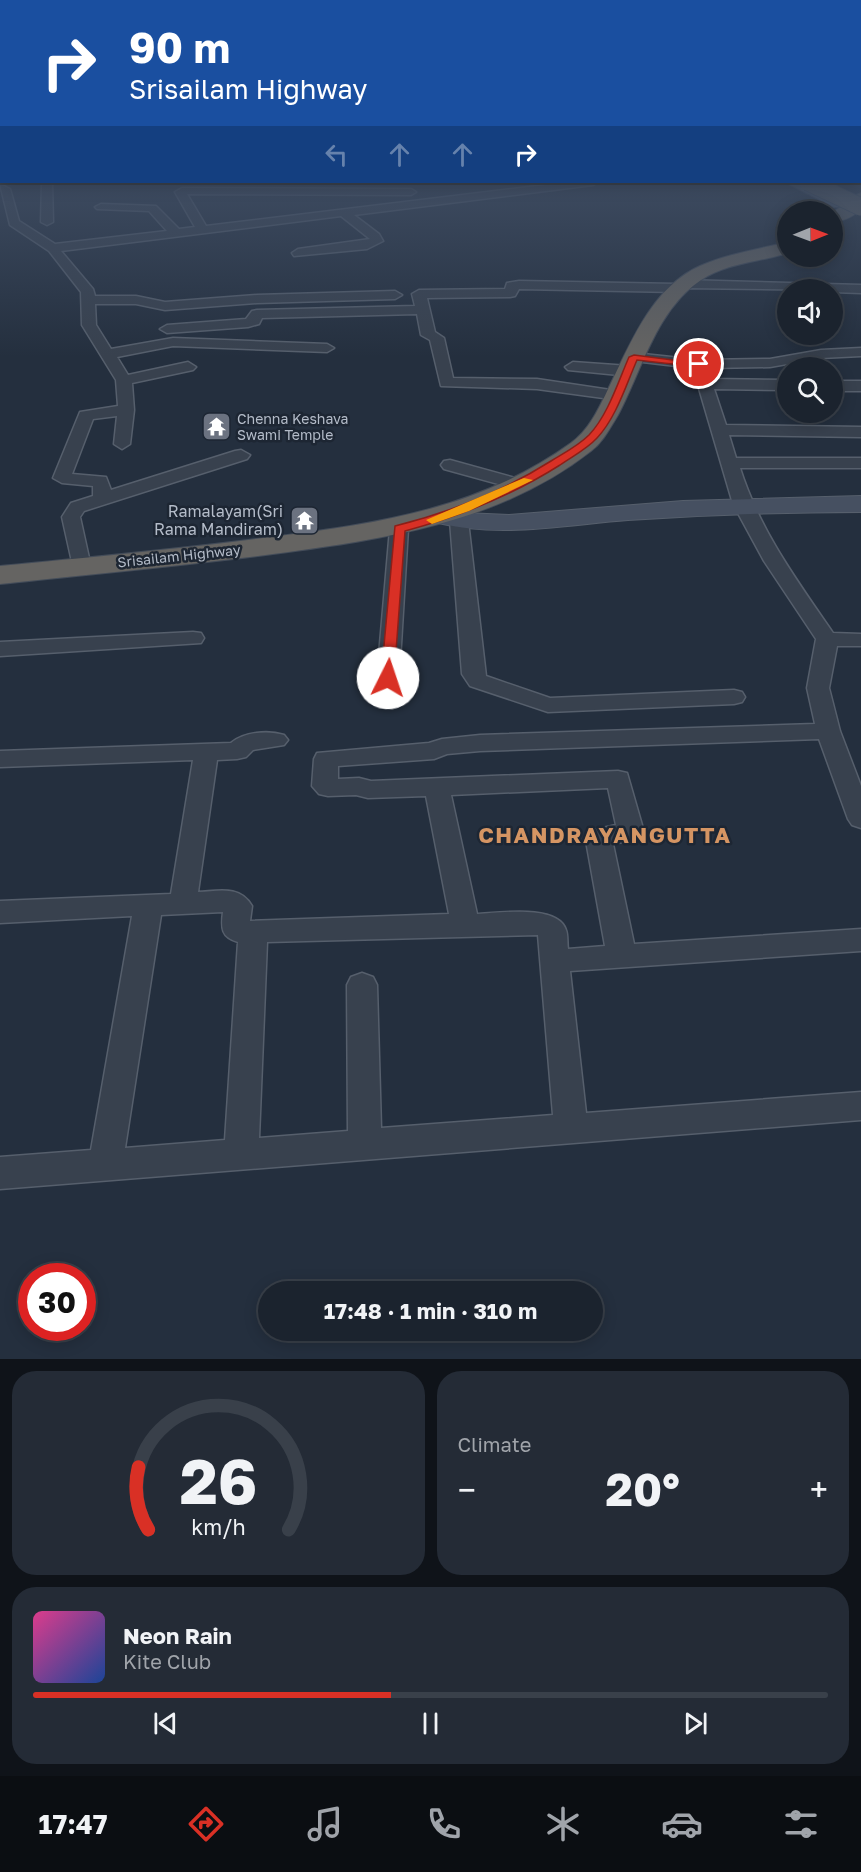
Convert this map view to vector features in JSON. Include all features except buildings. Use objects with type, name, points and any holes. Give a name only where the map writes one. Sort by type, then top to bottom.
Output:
[{"type":"highway","points":[[744,256],[749,249],[777,239]]},
{"type":"highway","points":[[744,256],[765,255],[777,251]]},
{"type":"highway","name":"Srisailam Highway","points":[[0,574],[237,551],[399,529],[453,519],[520,485],[583,446],[595,435],[618,395],[631,364],[680,286],[695,275],[744,256]]},
{"type":"main road","points":[[453,519],[532,522],[742,504],[861,504]]},
{"type":"street","points":[[26,230],[53,248],[88,292],[89,325],[124,380],[126,410],[122,444]]},
{"type":"street","points":[[53,248],[193,230]]},
{"type":"street","points":[[298,253],[367,245],[377,241],[368,230]]},
{"type":"street","points":[[278,285],[391,284],[394,285],[395,310]]},
{"type":"street","points":[[618,395],[537,384],[446,383],[437,338],[428,334],[419,294],[510,293],[512,286],[519,285],[777,288]]},
{"type":"street","points":[[843,289],[861,289]]},
{"type":"street","points":[[89,300],[136,300],[165,306],[257,298],[395,295]]},
{"type":"street","points":[[166,329],[248,323],[254,321],[257,314],[421,310]]},
{"type":"street","points":[[107,354],[173,342],[327,348]]},
{"type":"street","points":[[573,366],[770,363],[821,354],[861,352]]},
{"type":"street","points":[[699,364],[742,504],[774,561],[827,639],[818,688],[828,731],[861,819]]},
{"type":"street","points":[[124,380],[188,367]]},
{"type":"street","points":[[707,384],[777,385]]},
{"type":"street","points":[[843,386],[861,386]]},
{"type":"street","points":[[102,499],[100,481],[62,478],[86,415],[126,410]]},
{"type":"street","points":[[720,430],[861,432]]},
{"type":"street","points":[[81,567],[72,513],[77,507],[241,455]]},
{"type":"street","points":[[731,463],[861,463]]},
{"type":"street","points":[[450,465],[520,485]]},
{"type":"street","points":[[453,519],[473,674],[478,681],[548,705],[734,697]]},
{"type":"street","points":[[388,678],[399,529]]},
{"type":"street","points":[[0,648],[193,638]]},
{"type":"street","points":[[827,639],[861,640]]},
{"type":"street","points":[[622,957],[599,841],[603,837],[630,832],[618,779],[368,790],[359,786],[328,788],[325,786],[326,759],[434,751],[442,747],[480,744],[828,731]]},
{"type":"street","points":[[0,759],[237,751],[246,743],[276,740]]},
{"type":"street","points":[[183,903],[206,752]]},
{"type":"street","points":[[437,786],[465,925]]},
{"type":"street","points":[[0,912],[183,903],[236,903],[236,931],[253,932],[543,924],[552,930],[571,1128]]},
{"type":"street","points":[[106,1164],[148,906]]},
{"type":"street","points":[[241,1153],[253,932]]},
{"type":"street","points":[[554,961],[861,940]]},
{"type":"street","points":[[362,985],[365,1143]]},
{"type":"street","points":[[0,1173],[861,1106]]},
{"type":"slow traffic","points":[[432,520],[465,509],[528,480]]},
{"type":"place","name":"Chenna Keshava Swami Temple","points":[[216,427]]},
{"type":"place","name":"Ramalayam(Sri Rama Mandiram)","points":[[304,520]]},
{"type":"district","name":"CHANDRAYANGUTTA","points":[[605,835]]},
{"type":"route","points":[[388,678],[399,529],[447,516],[520,485],[583,446],[595,435],[618,395],[634,357],[699,364]]}]
